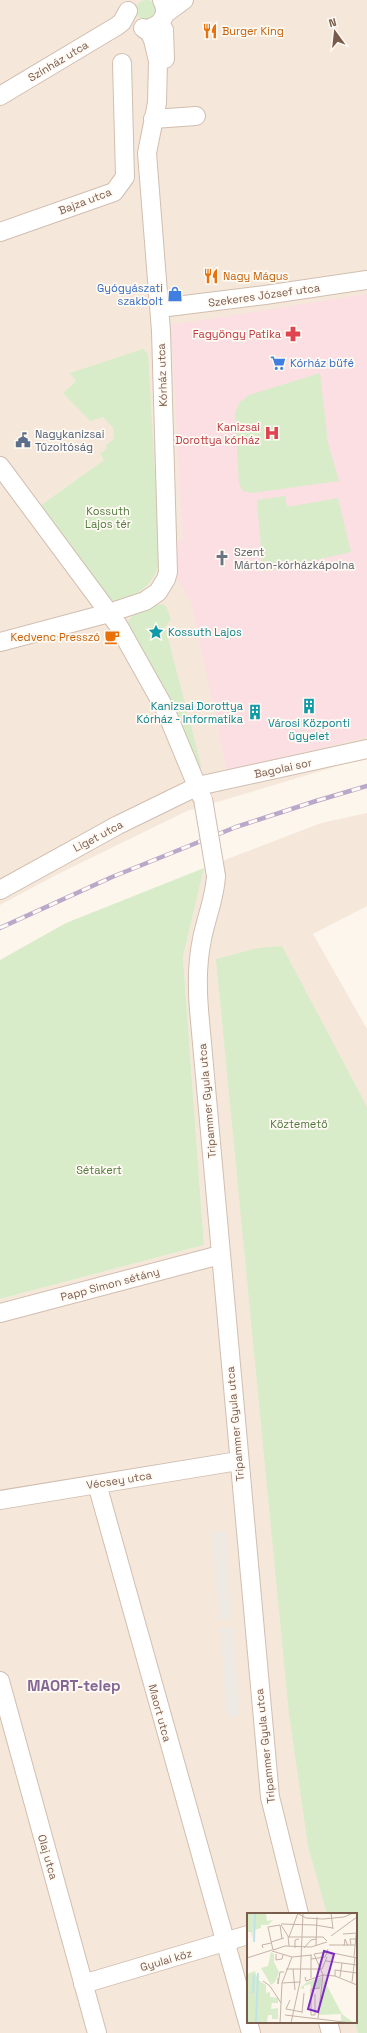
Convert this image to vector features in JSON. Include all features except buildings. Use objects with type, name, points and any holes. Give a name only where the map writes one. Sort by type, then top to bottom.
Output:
[{"type":"street","name":"Színház utca","points":[[0,96],[134,16],[149,28],[162,12],[184,0]]},
{"type":"street","name":"Kórház utca","points":[[155,111],[164,93],[165,86],[164,30],[162,12]]},
{"type":"street","name":"Kórház utca","points":[[0,642],[109,613],[145,601],[158,592],[166,580],[168,572],[160,308],[147,158],[148,143],[155,111],[156,53],[150,33],[134,16]]},
{"type":"street","name":"Bajza utca","points":[[0,232],[114,192],[120,185],[124,176],[122,63]]},
{"type":"street","points":[[155,111],[196,116]]},
{"type":"street","name":"Szekeres József utca","points":[[160,308],[367,280]]},
{"type":"street","points":[[0,466],[118,625],[162,703],[200,792]]},
{"type":"street","name":"Bagolai sor","points":[[200,792],[367,749]]},
{"type":"street","name":"Tripammer Gyula utca","points":[[200,792],[216,876],[215,893],[204,931],[198,967],[197,988],[238,1461],[270,1797],[299,1913]]},
{"type":"street","name":"Liget utca","points":[[0,890],[118,825],[200,792]]},
{"type":"street","name":"Papp Simon sétány","points":[[0,1313],[220,1255]]},
{"type":"street","name":"Vécsey utca","points":[[0,1500],[238,1461]]},
{"type":"street","name":"Maort utca","points":[[97,1484],[225,1942]]},
{"type":"street","name":"Olaj utca","points":[[0,1681],[96,2033]]},
{"type":"street","name":"Gyulai köz","points":[[83,1984],[247,1935]]},
{"type":"street","points":[[225,1942],[247,2019]]},
{"type":"street","points":[[248,2023],[251,2033]]},
{"type":"street","points":[[328,2023],[331,2033]]},
{"type":"shaded area","points":[[0,0],[367,0],[367,759],[341,765],[187,811],[58,874],[0,905]]},
{"type":"shaded area","name":"Kanizsai Dorottya kórház","points":[[367,294],[367,737],[227,771],[192,605],[178,580],[178,541],[183,540],[171,325]]},
{"type":"shaded area","points":[[367,813],[367,906],[313,934],[367,1029],[367,2033],[0,2033],[0,1299],[204,1245],[183,957],[204,868],[321,823]]},
{"type":"shaded area","points":[[226,1531],[232,1619],[219,1620],[212,1532]]},
{"type":"shaded area","points":[[233,1627],[240,1716],[227,1717],[220,1628]]},
{"type":"green space","points":[[146,0],[153,3],[156,10],[153,17],[146,20],[139,17],[136,10],[139,3]]},
{"type":"green space","name":"Kossuth Lajos tér","points":[[143,349],[148,354],[160,560],[155,574],[144,589],[118,601],[112,601],[107,600],[40,506],[104,460],[100,454],[107,448],[105,446],[114,439],[113,428],[103,417],[90,421],[63,393],[76,381],[70,373]]},
{"type":"green space","points":[[320,373],[328,443],[339,481],[253,493],[243,491],[239,484],[235,412],[240,402],[249,395]]},
{"type":"green space","points":[[285,496],[287,507],[338,498],[351,552],[263,572],[257,500]]},
{"type":"green space","points":[[161,604],[166,606],[171,619],[165,627],[202,768],[199,767],[128,625],[129,620],[136,613]]},
{"type":"green space","name":"Sétakert","points":[[204,868],[183,957],[204,1245],[0,1299],[0,960],[66,923]]},
{"type":"green space","name":"Köztemető","points":[[282,946],[367,1107],[367,2033],[358,2033],[355,2023],[357,2023],[357,1913],[327,1913],[308,1846],[289,1714],[216,959],[258,948]]},
{"type":"railway","points":[[0,928],[112,877],[236,827],[367,786]]},
{"type":"place","name":"Burger King","points":[[210,31]]},
{"type":"place","name":"Nagy Mágus","points":[[211,276]]},
{"type":"place","name":"Gyógyászati szakbolt","points":[[175,294]]},
{"type":"place","name":"Fagyöngy Patika","points":[[293,334]]},
{"type":"place","name":"Kórház büfé","points":[[278,363]]},
{"type":"place","name":"Kanizsai Dorottya kórház","points":[[272,433]]},
{"type":"place","name":"Nagykanizsai Tűzoltóság","points":[[23,440]]},
{"type":"place","name":"Szent Márton-kórházkápolna","points":[[222,558]]},
{"type":"place","name":"Kossuth Lajos","points":[[156,632]]},
{"type":"place","name":"Kedvenc Presszó","points":[[112,637]]},
{"type":"place","name":"Városi Központi ügyelet","points":[[309,706]]},
{"type":"place","name":"Kanizsai Dorottya Kórház - Informatika","points":[[255,712]]},
{"type":"district","name":"MAORT-telep","points":[[74,1686]]}]
